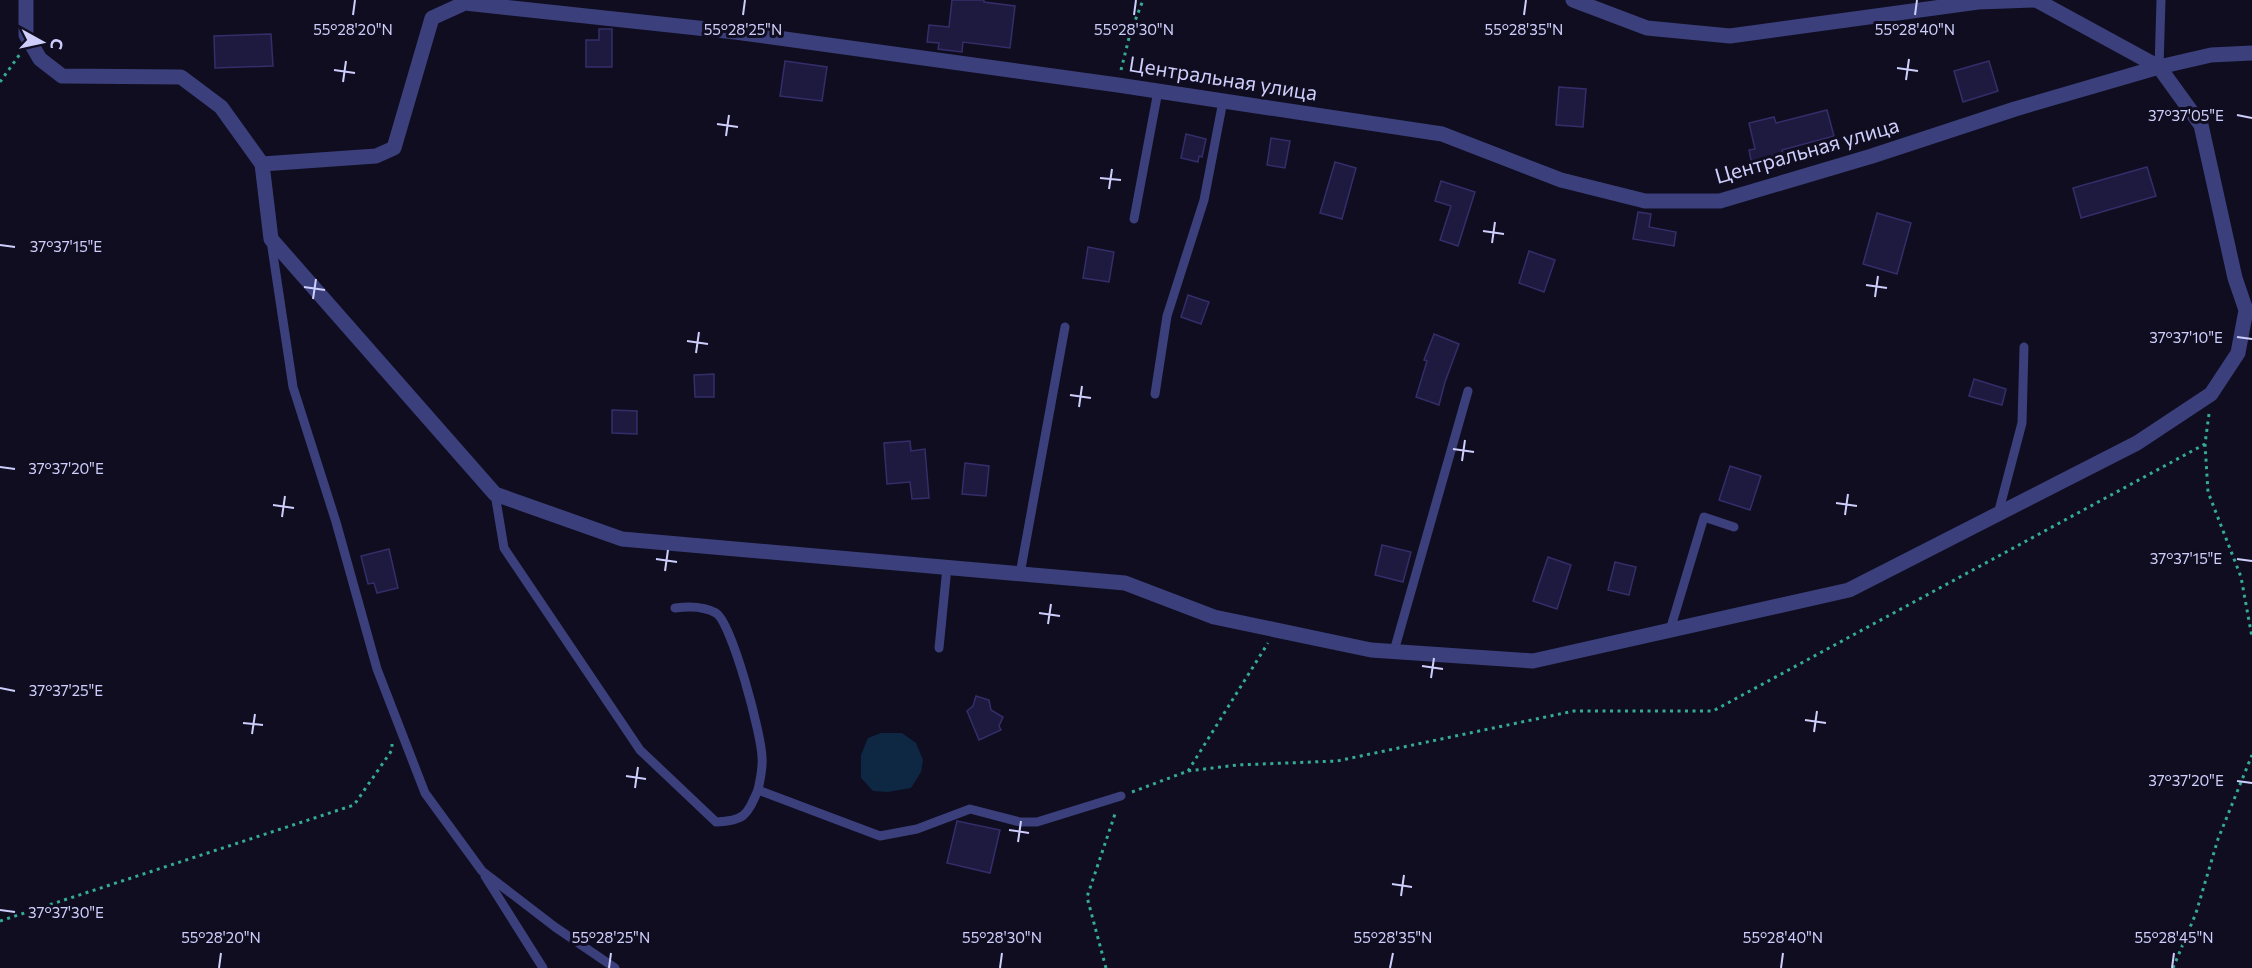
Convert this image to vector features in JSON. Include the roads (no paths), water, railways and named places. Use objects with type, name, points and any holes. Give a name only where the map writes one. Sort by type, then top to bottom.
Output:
[{"type":"street","points":[[26,0],[26,35],[40,59],[62,76],[181,77],[221,107],[262,164],[271,238],[495,494],[622,539],[1125,583],[1214,617],[1371,650],[1533,661],[1849,590],[2137,443],[2211,394],[2238,353],[2246,310],[2235,278],[2201,125],[2159,67],[2036,0],[1978,2],[1730,36],[1647,28],[1573,0]]},
{"type":"street","name":"Центральная улица","points":[[262,164],[376,156],[394,148],[432,18],[465,3],[735,32],[1118,85],[1442,134],[1561,180],[1645,201],[1720,201],[1872,156],[2015,109],[2159,67],[2211,55],[2252,53]]},
{"type":"lane","points":[[2159,67],[2161,0]]},
{"type":"lane","points":[[1134,219],[1158,91]]},
{"type":"lane","points":[[1155,394],[1167,316],[1204,200],[1223,101]]},
{"type":"lane","points":[[271,238],[293,387],[336,522],[377,669],[395,718],[425,793],[482,871],[543,968]]},
{"type":"lane","points":[[1020,574],[1065,327]]},
{"type":"lane","points":[[1998,514],[2022,423],[2024,346]]},
{"type":"lane","points":[[1394,651],[1468,391]]},
{"type":"lane","points":[[495,494],[504,548],[640,750],[716,822],[733,821],[748,812],[758,790],[763,759],[758,729],[728,630],[717,614],[691,605],[675,608]]},
{"type":"lane","points":[[1670,630],[1704,517],[1734,527]]},
{"type":"lane","points":[[939,648],[946,567]]},
{"type":"lane","points":[[758,790],[880,836],[917,829],[970,809],[1020,822],[1037,822],[1121,796]]},
{"type":"lane","points":[[482,871],[555,927],[615,968]]},
{"type":"water","points":[[881,733],[902,733],[916,743],[923,760],[921,772],[911,788],[888,792],[873,791],[861,778],[861,755],[868,738]]}]
